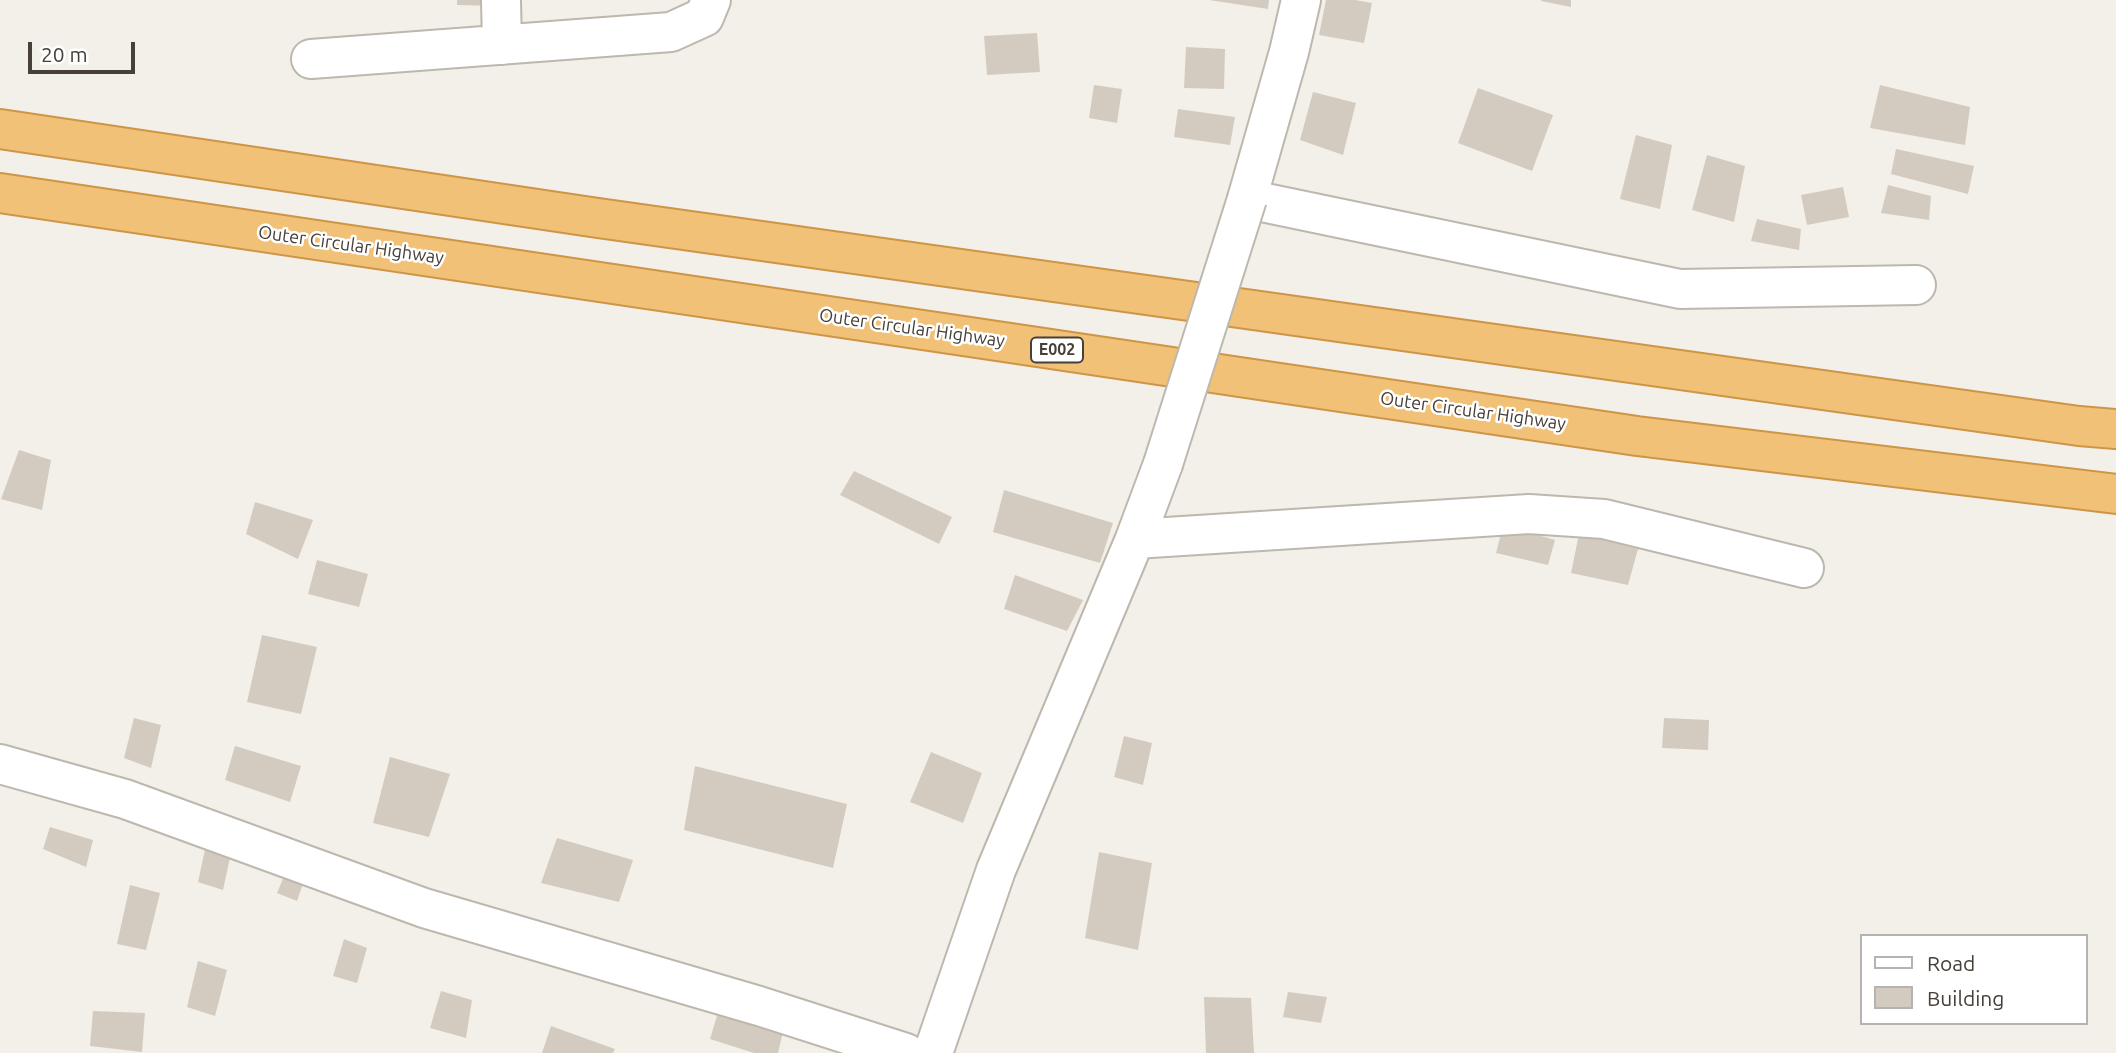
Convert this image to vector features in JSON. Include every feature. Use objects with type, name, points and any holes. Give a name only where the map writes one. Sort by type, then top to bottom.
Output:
[{"type":"highway","points":[[0,129],[612,220],[2079,426],[2116,429]]},
{"type":"highway","name":"Outer Circular Highway","points":[[0,193],[1637,436],[2116,494]]},
{"type":"street","points":[[500,0],[502,45]]},
{"type":"street","points":[[311,59],[671,32],[704,17],[711,0]]},
{"type":"street","points":[[933,1053],[996,870],[1135,538],[1163,464],[1247,200],[1301,0]]},
{"type":"street","points":[[1247,200],[1680,289],[1916,285]]},
{"type":"street","points":[[1135,538],[1529,514],[1604,520],[1804,568]]},
{"type":"street","points":[[0,764],[125,799],[424,908],[759,1006],[906,1053]]},
{"type":"building","points":[[457,0],[500,0],[500,6],[457,5]]},
{"type":"building","points":[[1209,0],[1269,0],[1268,9]]},
{"type":"building","points":[[1326,0],[1372,3],[1364,43],[1319,35]]},
{"type":"building","points":[[1571,0],[1571,7],[1541,1]]},
{"type":"building","points":[[1037,33],[1040,72],[987,75],[984,36]]},
{"type":"building","points":[[1186,47],[1225,49],[1224,89],[1184,88]]},
{"type":"building","points":[[1094,85],[1122,89],[1117,123],[1089,118]]},
{"type":"building","points":[[1880,85],[1970,107],[1965,145],[1870,128]]},
{"type":"building","points":[[1478,88],[1553,115],[1532,171],[1458,143]]},
{"type":"building","points":[[1313,92],[1356,103],[1343,155],[1300,140]]},
{"type":"building","points":[[1178,109],[1235,117],[1230,145],[1174,137]]},
{"type":"building","points":[[1636,135],[1672,145],[1660,209],[1620,199]]},
{"type":"building","points":[[1896,149],[1974,166],[1968,194],[1891,174]]},
{"type":"building","points":[[1707,155],[1745,166],[1734,222],[1692,210]]},
{"type":"building","points":[[1888,185],[1931,196],[1929,220],[1881,213]]},
{"type":"building","points":[[1843,187],[1849,217],[1807,225],[1801,195]]},
{"type":"building","points":[[1757,219],[1801,229],[1799,250],[1751,241]]},
{"type":"building","points":[[19,450],[51,460],[42,510],[1,499]]},
{"type":"building","points":[[854,471],[952,517],[939,544],[840,495]]},
{"type":"building","points":[[1004,490],[1113,523],[1100,563],[993,532]]},
{"type":"building","points":[[255,502],[313,520],[298,559],[246,534]]},
{"type":"building","points":[[1503,525],[1555,540],[1548,565],[1496,553]]},
{"type":"building","points":[[1579,534],[1638,549],[1628,585],[1571,573]]},
{"type":"building","points":[[317,560],[368,574],[359,607],[308,594]]},
{"type":"building","points":[[1015,575],[1083,600],[1067,631],[1004,609]]},
{"type":"building","points":[[262,635],[317,647],[301,714],[247,702]]},
{"type":"building","points":[[134,718],[161,725],[151,768],[124,758]]},
{"type":"building","points":[[1664,718],[1709,720],[1708,750],[1662,748]]},
{"type":"building","points":[[1124,736],[1152,743],[1143,785],[1114,777]]},
{"type":"building","points":[[235,746],[301,766],[290,802],[225,780]]},
{"type":"building","points":[[931,752],[982,773],[963,823],[910,802]]},
{"type":"building","points":[[390,757],[450,774],[429,837],[373,823]]},
{"type":"building","points":[[695,766],[847,804],[833,868],[684,830]]},
{"type":"building","points":[[50,827],[93,840],[86,867],[43,849]]},
{"type":"building","points":[[557,838],[633,860],[619,902],[541,883]]},
{"type":"building","points":[[206,845],[231,853],[223,890],[198,882]]},
{"type":"building","points":[[1099,852],[1152,863],[1138,950],[1085,938]]},
{"type":"building","points":[[287,869],[306,875],[297,901],[277,893]]},
{"type":"building","points":[[130,885],[160,893],[146,950],[117,944]]},
{"type":"building","points":[[344,939],[367,948],[357,983],[333,976]]},
{"type":"building","points":[[198,961],[227,970],[215,1016],[187,1007]]},
{"type":"building","points":[[441,991],[472,1000],[466,1038],[430,1028]]},
{"type":"building","points":[[1288,992],[1327,997],[1321,1023],[1283,1017]]},
{"type":"building","points":[[1204,997],[1251,998],[1254,1053],[1206,1053]]},
{"type":"building","points":[[719,1009],[783,1032],[778,1053],[754,1053],[710,1039]]},
{"type":"building","points":[[93,1011],[145,1013],[142,1052],[90,1046]]},
{"type":"building","points":[[551,1026],[615,1049],[613,1053],[542,1053]]}]
